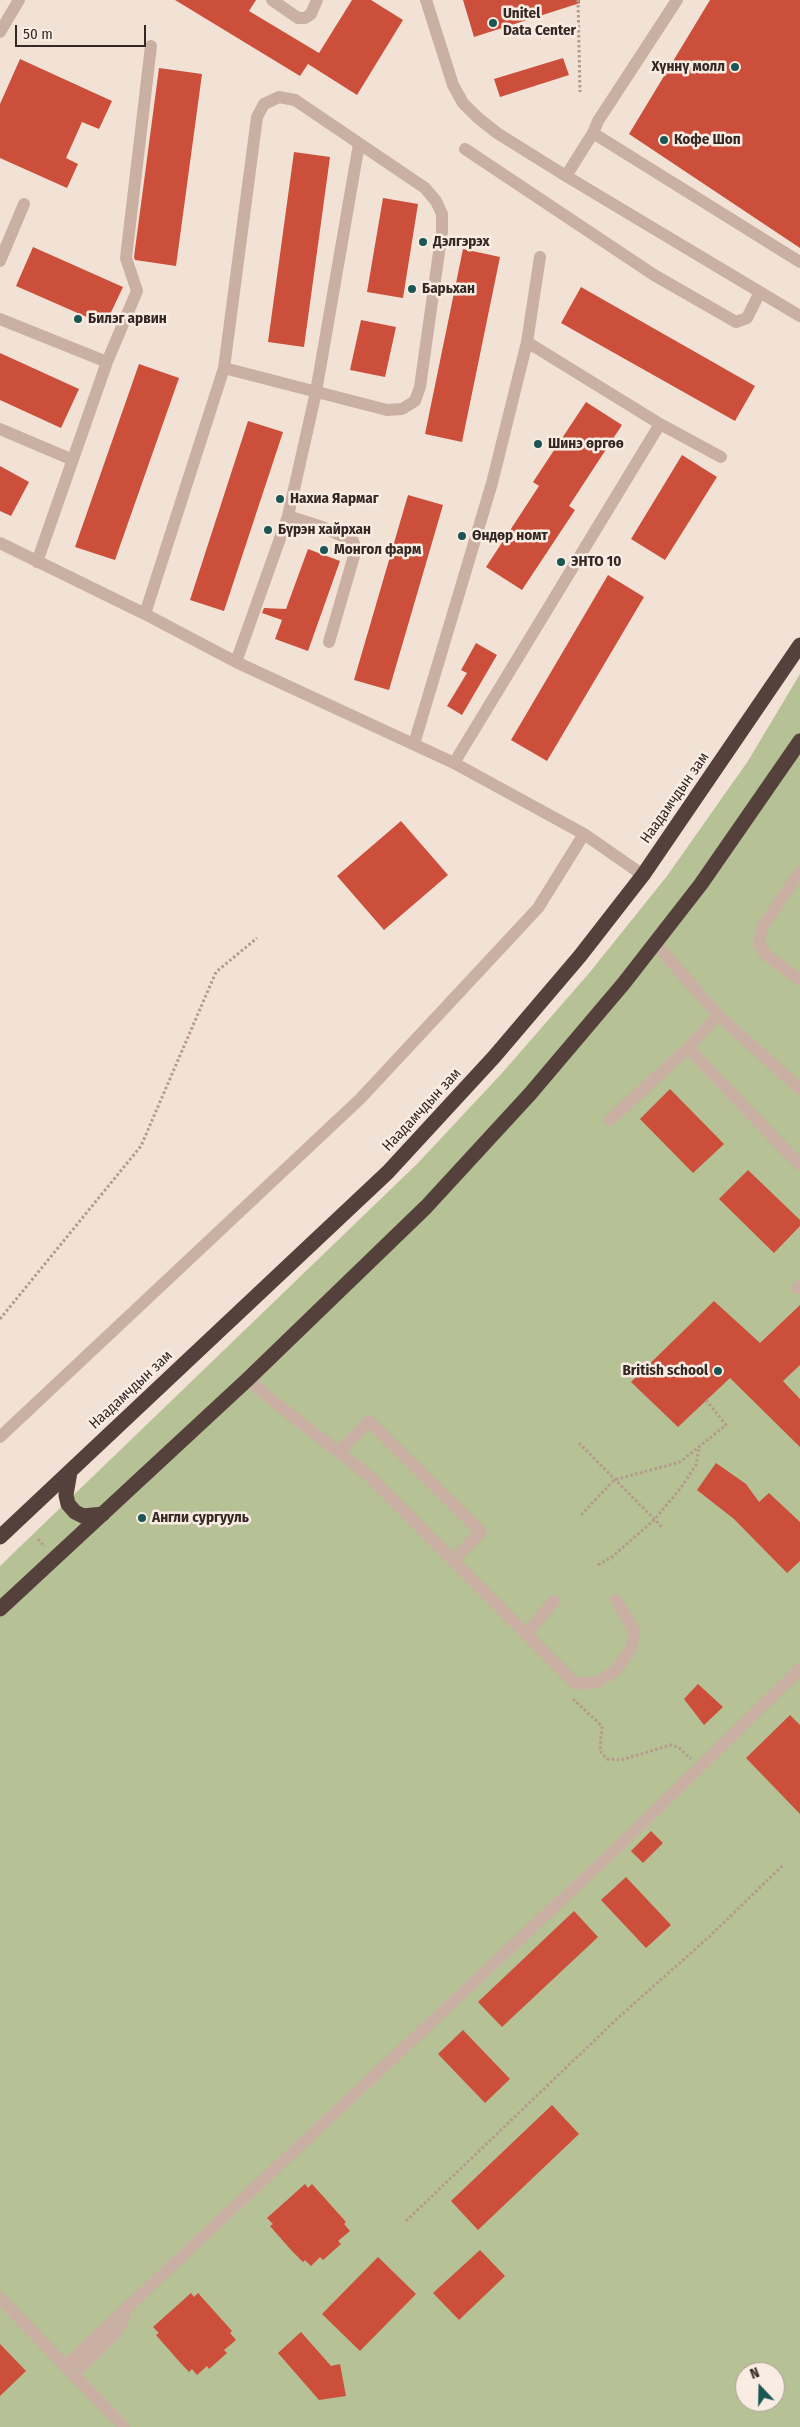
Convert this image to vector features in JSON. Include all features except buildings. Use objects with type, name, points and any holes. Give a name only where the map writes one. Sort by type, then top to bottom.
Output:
[{"type":"highway","name":"Наадамчдын зам","points":[[0,1537],[388,1172],[494,1057],[580,956],[643,875],[800,645]]},
{"type":"highway","points":[[0,1610],[248,1379],[426,1206],[530,1094],[655,943],[700,884],[800,741]]},
{"type":"highway","points":[[70,1472],[66,1496],[68,1504],[74,1512],[83,1516],[103,1514]]},
{"type":"street","points":[[0,32],[19,0]]},
{"type":"street","points":[[272,0],[298,18],[305,18],[311,14],[317,0]]},
{"type":"street","points":[[426,0],[453,85],[463,103],[476,117],[497,133],[566,176],[800,316]]},
{"type":"street","points":[[566,176],[593,133],[598,121],[677,0]]},
{"type":"street","points":[[37,562],[107,362],[137,291],[126,258],[151,46]]},
{"type":"street","points":[[145,614],[224,368],[257,117],[264,104],[278,97],[295,100],[425,188],[436,201],[442,214],[442,230],[420,387],[414,401],[402,409],[387,410],[224,368]]},
{"type":"street","points":[[593,133],[800,262]]},
{"type":"street","points":[[236,662],[288,516],[316,392],[360,144]]},
{"type":"street","points":[[465,149],[654,275],[736,322],[747,318],[760,292]]},
{"type":"street","points":[[0,261],[24,204]]},
{"type":"street","points":[[414,744],[492,484],[527,342],[540,257]]},
{"type":"street","points":[[0,319],[107,362]]},
{"type":"street","points":[[527,342],[660,424],[721,456]]},
{"type":"street","points":[[454,763],[660,424]]},
{"type":"street","points":[[0,429],[73,460]]},
{"type":"street","points":[[288,516],[322,526],[353,541],[356,549],[329,642]]},
{"type":"street","points":[[0,543],[145,614],[236,662],[454,763],[584,834],[643,875]]},
{"type":"street","points":[[0,1437],[360,1099],[538,908],[584,834]]},
{"type":"street","points":[[800,872],[762,927],[759,944],[766,955],[800,980]]},
{"type":"street","points":[[655,943],[718,1015],[800,1089]]},
{"type":"street","points":[[610,1120],[688,1048],[718,1015]]},
{"type":"street","points":[[688,1048],[800,1166]]},
{"type":"street","points":[[248,1379],[268,1397],[340,1451],[367,1474],[576,1684],[598,1682],[616,1670],[632,1647],[634,1630],[616,1600]]},
{"type":"street","points":[[340,1451],[370,1421],[481,1532],[452,1560]]},
{"type":"street","points":[[526,1634],[554,1601]]},
{"type":"street","points":[[69,2370],[130,2307],[619,1846],[800,1669]]},
{"type":"street","points":[[0,2298],[124,2427]]},
{"type":"path","points":[[578,0],[580,92]]},
{"type":"path","points":[[0,1319],[141,1146],[216,972],[257,938]]},
{"type":"path","points":[[581,1515],[614,1480],[680,1462],[726,1425],[706,1400]]},
{"type":"path","points":[[579,1443],[663,1528]]},
{"type":"path","points":[[598,1565],[612,1557],[654,1520],[680,1489],[696,1465],[699,1447]]},
{"type":"path","points":[[38,1540],[46,1547]]},
{"type":"path","points":[[406,2221],[622,2014],[710,1936],[783,1866]]},
{"type":"green space","points":[[800,674],[800,2427],[0,2427],[0,1566],[418,1163],[503,1072],[590,972],[667,876],[748,761]]},
{"type":"place","name":"Unitel Data Center","points":[[493,23]]},
{"type":"place","name":"Хүннү молл","points":[[735,67]]},
{"type":"place","name":"Кофе Шоп","points":[[664,140]]},
{"type":"place","name":"Дэлгэрэх","points":[[423,242]]},
{"type":"place","name":"Барьхан","points":[[412,289]]},
{"type":"place","name":"Билэг арвин","points":[[78,319]]},
{"type":"place","name":"Шинэ өргөө","points":[[538,444]]},
{"type":"place","name":"Нахиа Яармаг","points":[[280,499]]},
{"type":"place","name":"Бүрэн хайрхан","points":[[268,530]]},
{"type":"place","name":"Өндөр номт","points":[[462,536]]},
{"type":"place","name":"Монгол фарм","points":[[324,550]]},
{"type":"place","name":"ЭНТО 10","points":[[561,562]]},
{"type":"place","name":"British school","points":[[718,1371]]},
{"type":"place","name":"Англи сургууль","points":[[142,1518]]}]
